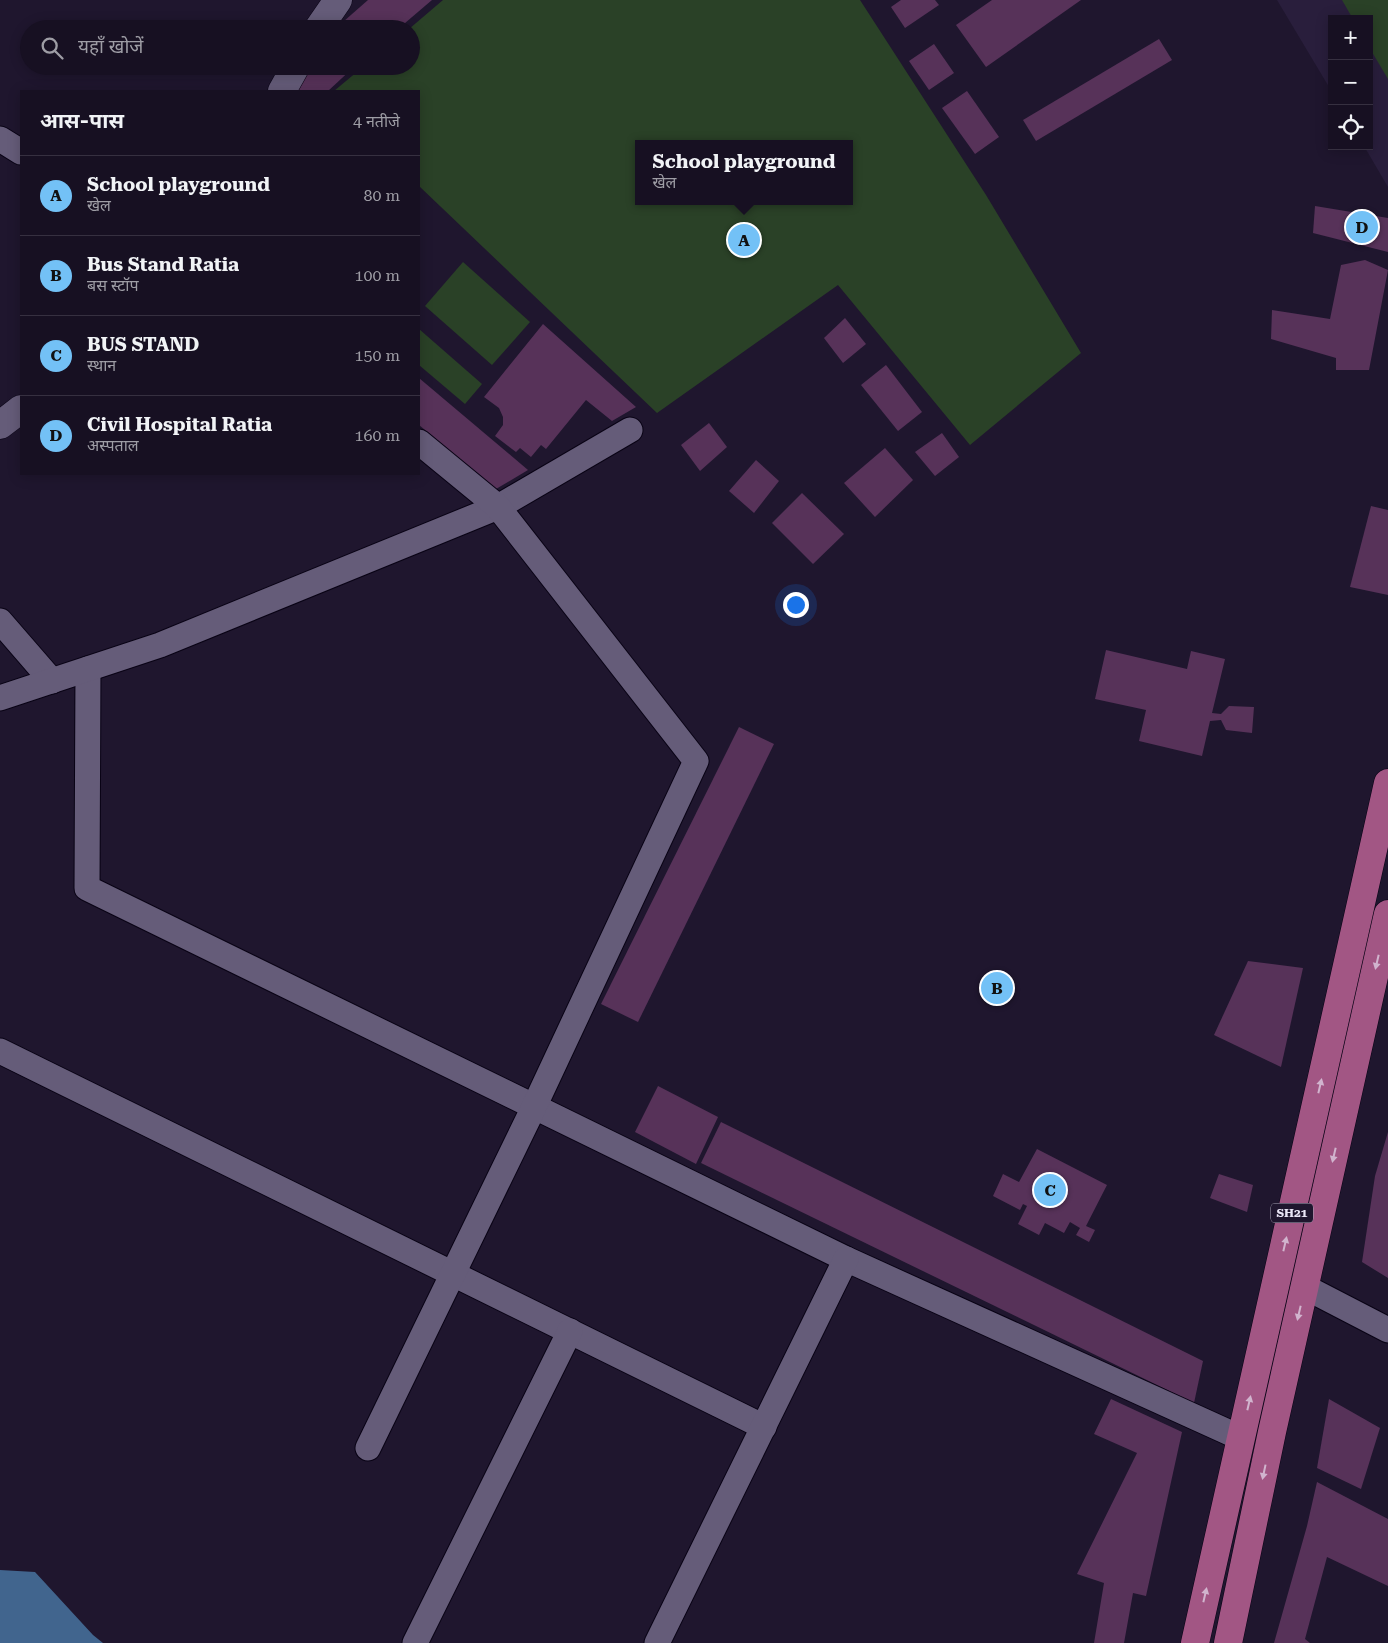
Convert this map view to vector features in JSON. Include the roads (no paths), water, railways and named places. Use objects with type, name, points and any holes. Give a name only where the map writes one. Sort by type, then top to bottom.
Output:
[{"type":"main road","name":"SH21","points":[[1195,1643],[1388,783]]},
{"type":"main road","name":"SH21","points":[[1228,1643],[1388,914]]},
{"type":"street","points":[[324,20],[338,0]]},
{"type":"street","points":[[283,90],[291,75]]},
{"type":"street","points":[[0,139],[20,151]]},
{"type":"street","points":[[0,426],[20,411]]},
{"type":"street","points":[[0,698],[160,645],[498,507],[630,430]]},
{"type":"street","points":[[368,1448],[534,1107],[696,761],[498,507],[420,443]]},
{"type":"street","points":[[0,621],[52,681]]},
{"type":"street","points":[[88,669],[87,888],[846,1259],[1241,1438]]},
{"type":"street","points":[[0,1051],[764,1427]]},
{"type":"street","points":[[657,1643],[846,1259]]},
{"type":"street","points":[[1305,1287],[1388,1330]]},
{"type":"street","points":[[414,1643],[570,1331]]},
{"type":"water","points":[[0,1570],[35,1572],[93,1635],[103,1643],[0,1643]]},
{"type":"place","name":"Civil Hospital Ratia","points":[[1362,227]]},
{"type":"place","name":"School playground","points":[[744,240]]},
{"type":"place","name":"Bus Stand Ratia","points":[[997,988]]},
{"type":"place","name":"BUS STAND","points":[[1050,1190]]}]
